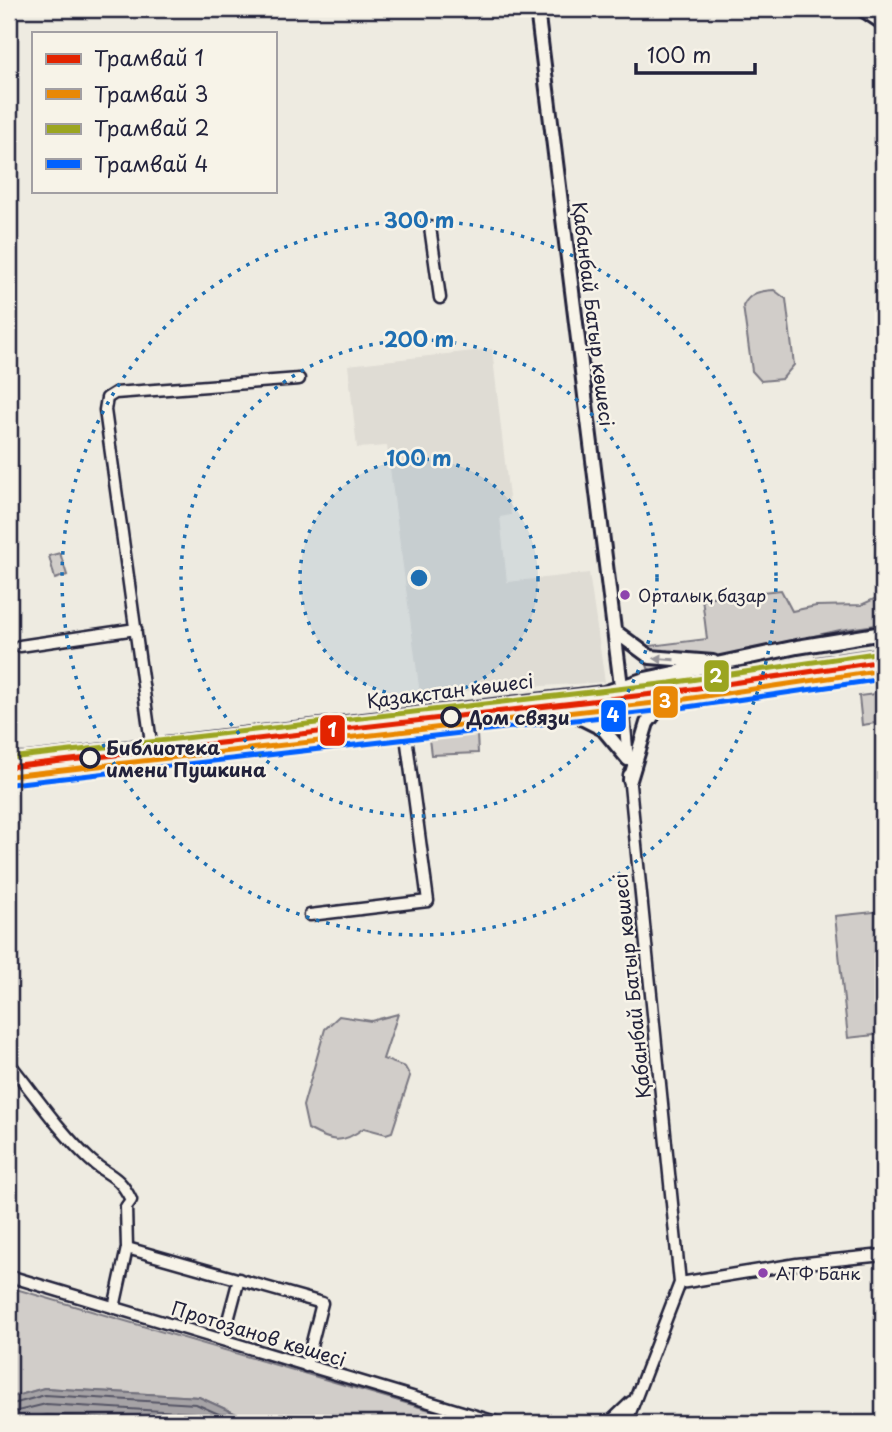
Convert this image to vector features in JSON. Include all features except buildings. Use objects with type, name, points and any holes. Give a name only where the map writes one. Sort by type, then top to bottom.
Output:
[{"type":"main road","name":"Қабанбай Батыр көшесі","points":[[537,9],[622,691]]},
{"type":"main road","points":[[862,9],[883,23]]},
{"type":"main road","points":[[615,628],[650,657],[720,664]]},
{"type":"main road","name":"Қазақстан көшесі","points":[[9,774],[231,736],[622,691],[645,679],[883,634]]},
{"type":"main road","points":[[630,780],[647,723],[686,671]]},
{"type":"main road","name":"Қазақстан көшесі","points":[[9,762],[152,751],[233,749],[566,711],[612,704],[622,691]]},
{"type":"main road","points":[[566,711],[603,729],[628,759]]},
{"type":"main road","points":[[231,736],[233,749]]},
{"type":"street","points":[[430,227],[440,298]]},
{"type":"street","points":[[152,751],[105,410],[107,398],[115,393],[299,379]]},
{"type":"street","points":[[20,646],[136,629]]},
{"type":"street","name":"Қабанбай Батыр көшесі","points":[[622,691],[680,1283]]},
{"type":"street","points":[[310,915],[428,901],[403,715]]},
{"type":"street","points":[[9,1063],[91,1162],[110,1172],[124,1185],[131,1200],[126,1207],[127,1248],[114,1308]]},
{"type":"street","points":[[127,1248],[322,1303],[306,1366]]},
{"type":"street","points":[[626,1423],[680,1283],[797,1264],[883,1255]]},
{"type":"street","name":"Протозанов көшесі","points":[[9,1276],[499,1423]]},
{"type":"street","points":[[223,1339],[239,1279]]},
{"type":"street","points":[[609,1423],[636,1397]]},
{"type":"shaded area","points":[[774,290],[786,299],[794,365],[782,379],[761,381],[752,371],[743,306],[756,293]]},
{"type":"shaded area","points":[[492,349],[511,515],[500,517],[507,582],[589,573],[605,682],[420,694],[387,446],[357,448],[348,365]]},
{"type":"shaded area","points":[[60,553],[67,575],[55,579],[49,556]]},
{"type":"shaded area","points":[[781,590],[792,611],[816,606],[861,605],[883,595],[883,624],[840,630],[655,672],[648,668],[642,647],[707,639],[702,598]]},
{"type":"shaded area","points":[[883,647],[883,674],[812,685],[808,666],[815,657]]},
{"type":"shaded area","points":[[794,662],[801,667],[805,682],[664,700],[682,687]]},
{"type":"shaded area","points":[[883,693],[883,722],[862,725],[859,696]]},
{"type":"shaded area","points":[[477,734],[478,753],[431,755],[429,739]]},
{"type":"shaded area","points":[[883,911],[883,1034],[848,1038],[835,916]]},
{"type":"shaded area","points":[[398,1014],[383,1059],[405,1067],[410,1076],[392,1132],[386,1134],[364,1128],[349,1137],[336,1140],[308,1129],[303,1106],[325,1029],[339,1016],[371,1021]]},
{"type":"shaded area","points":[[9,1142],[15,1194],[9,1248]]},
{"type":"shaded area","points":[[9,1287],[474,1423],[256,1423],[199,1397],[44,1388],[9,1398]]},
{"type":"water","points":[[44,1388],[199,1397],[256,1423],[9,1423],[9,1398]]},
{"type":"tram line","name":"2","points":[[9,758],[670,683],[882,652]]},
{"type":"tram line","name":"1","points":[[9,767],[671,692],[883,661]]},
{"type":"tram line","name":"3","points":[[10,776],[672,701],[883,670]]},
{"type":"tram line","name":"4","points":[[11,784],[673,709],[883,679]]},
{"type":"place","name":"Орталық базар","points":[[625,595]]},
{"type":"place","name":"Дом связи","points":[[451,717]]},
{"type":"place","name":"Библиотека имени Пушкина","points":[[90,758]]},
{"type":"place","name":"АТФ Банк","points":[[763,1273]]}]
